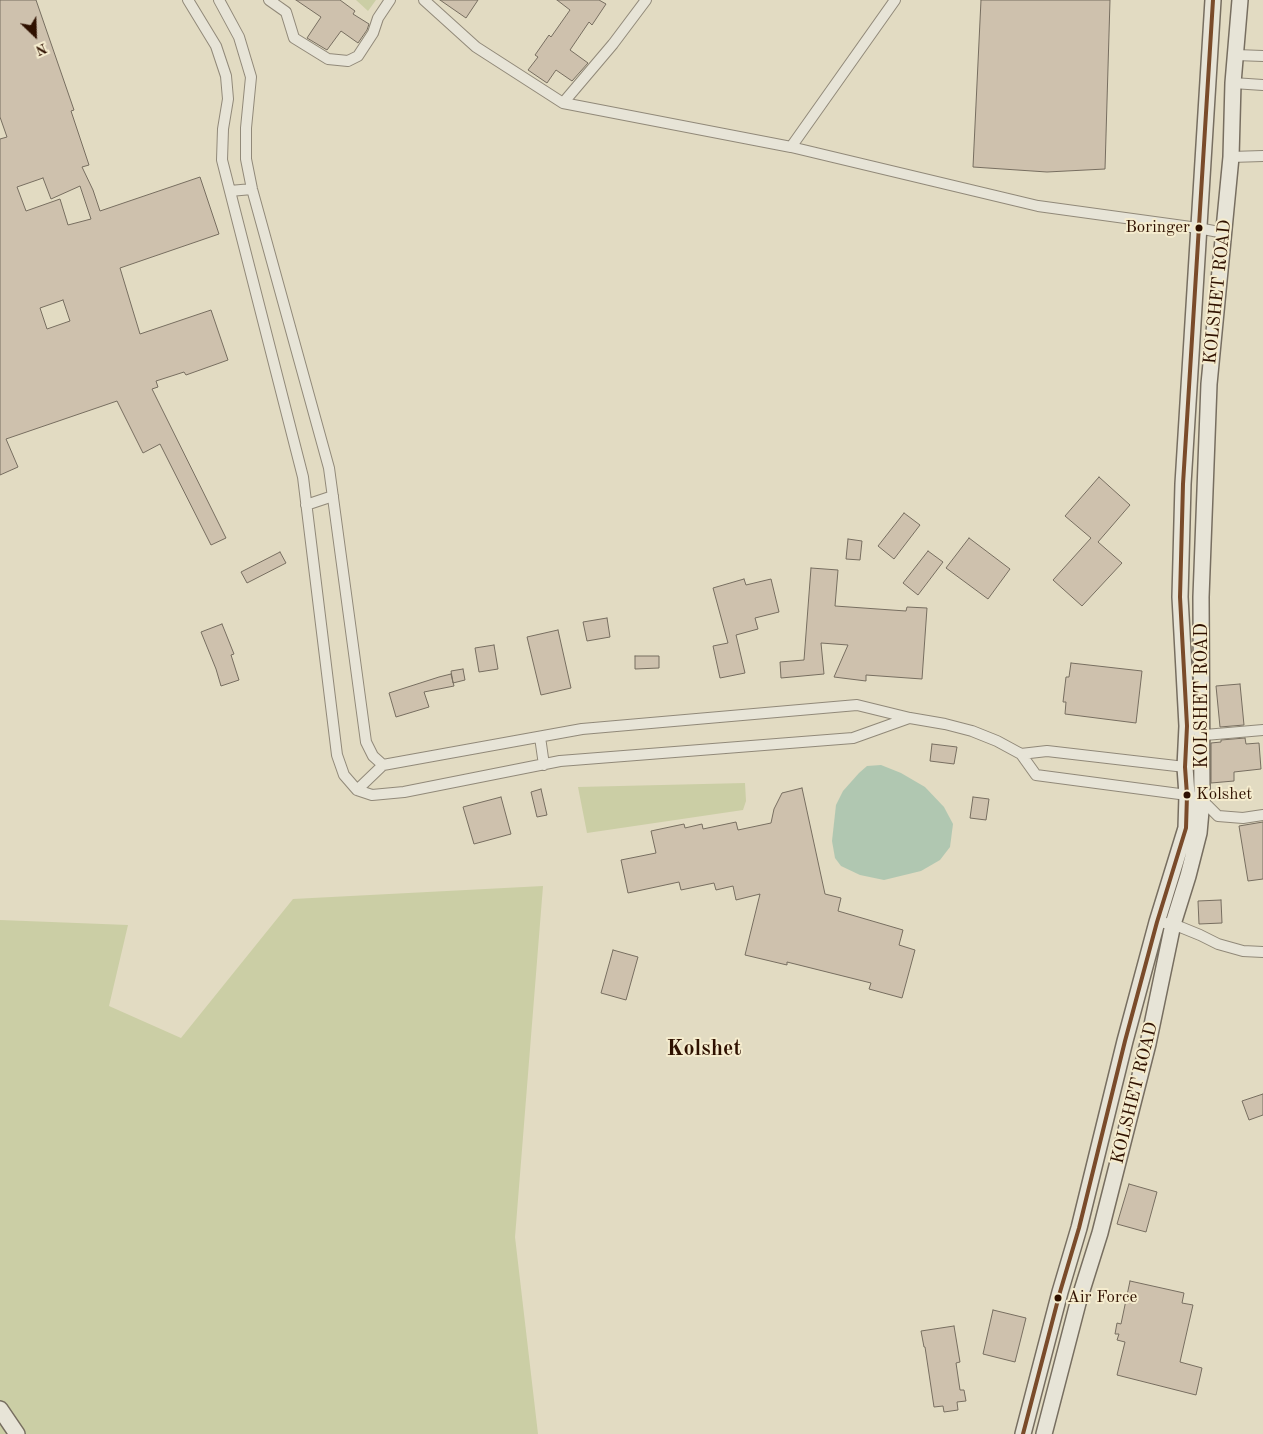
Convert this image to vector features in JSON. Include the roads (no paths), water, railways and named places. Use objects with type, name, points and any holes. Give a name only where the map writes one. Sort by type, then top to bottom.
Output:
[{"type":"street","points":[[188,0],[216,46],[226,76],[228,99],[223,130],[222,160],[303,478],[337,755],[344,774],[357,790],[372,795],[404,792],[544,764],[853,738],[910,718]]},
{"type":"street","points":[[219,0],[239,37],[251,77],[246,128],[246,159],[252,189],[330,468],[366,742],[373,756],[383,765]]},
{"type":"street","points":[[269,0],[286,12],[294,38],[328,59],[348,60],[358,56],[373,33],[378,18],[390,0]]},
{"type":"street","points":[[424,0],[476,47],[563,103],[791,147],[1038,206],[1224,232]]},
{"type":"street","points":[[563,103],[613,44],[646,0]]},
{"type":"street","points":[[791,147],[895,0]]},
{"type":"street","name":"KOLSHET ROAD","points":[[1023,1434],[1060,1292],[1089,1230],[1148,1044],[1173,924],[1199,833],[1202,800],[1202,734],[1183,484],[1213,0]]},
{"type":"street","name":"KOLSHET ROAD","points":[[1044,1434],[1078,1303],[1089,1230],[1125,1041],[1157,922],[1186,828],[1187,795],[1185,767],[1188,726],[1191,597],[1231,157],[1233,83],[1240,0]]},
{"type":"street","points":[[1236,55],[1263,56]]},
{"type":"street","points":[[1233,83],[1263,85]]},
{"type":"street","points":[[1231,157],[1263,156]]},
{"type":"street","points":[[230,191],[252,189]]},
{"type":"street","points":[[306,505],[333,496]]},
{"type":"street","points":[[357,790],[383,765],[582,729],[857,705],[972,731],[997,741],[1021,754],[1036,775],[1187,795],[1202,800],[1218,816],[1243,818],[1263,815]]},
{"type":"street","points":[[1202,734],[1263,730]]},
{"type":"street","points":[[540,737],[544,764]]},
{"type":"street","points":[[1021,754],[1047,751],[1185,767]]},
{"type":"street","points":[[1157,922],[1173,924],[1200,934],[1218,944],[1242,951],[1263,952]]},
{"type":"street","points":[[0,1409],[17,1434]]},
{"type":"place","name":"Boringer","points":[[1199,228]]},
{"type":"place","name":"Kolshet","points":[[1187,795]]},
{"type":"place","name":"Air Force","points":[[1058,1298]]},
{"type":"district","name":"Kolshet","points":[[704,1049]]}]
